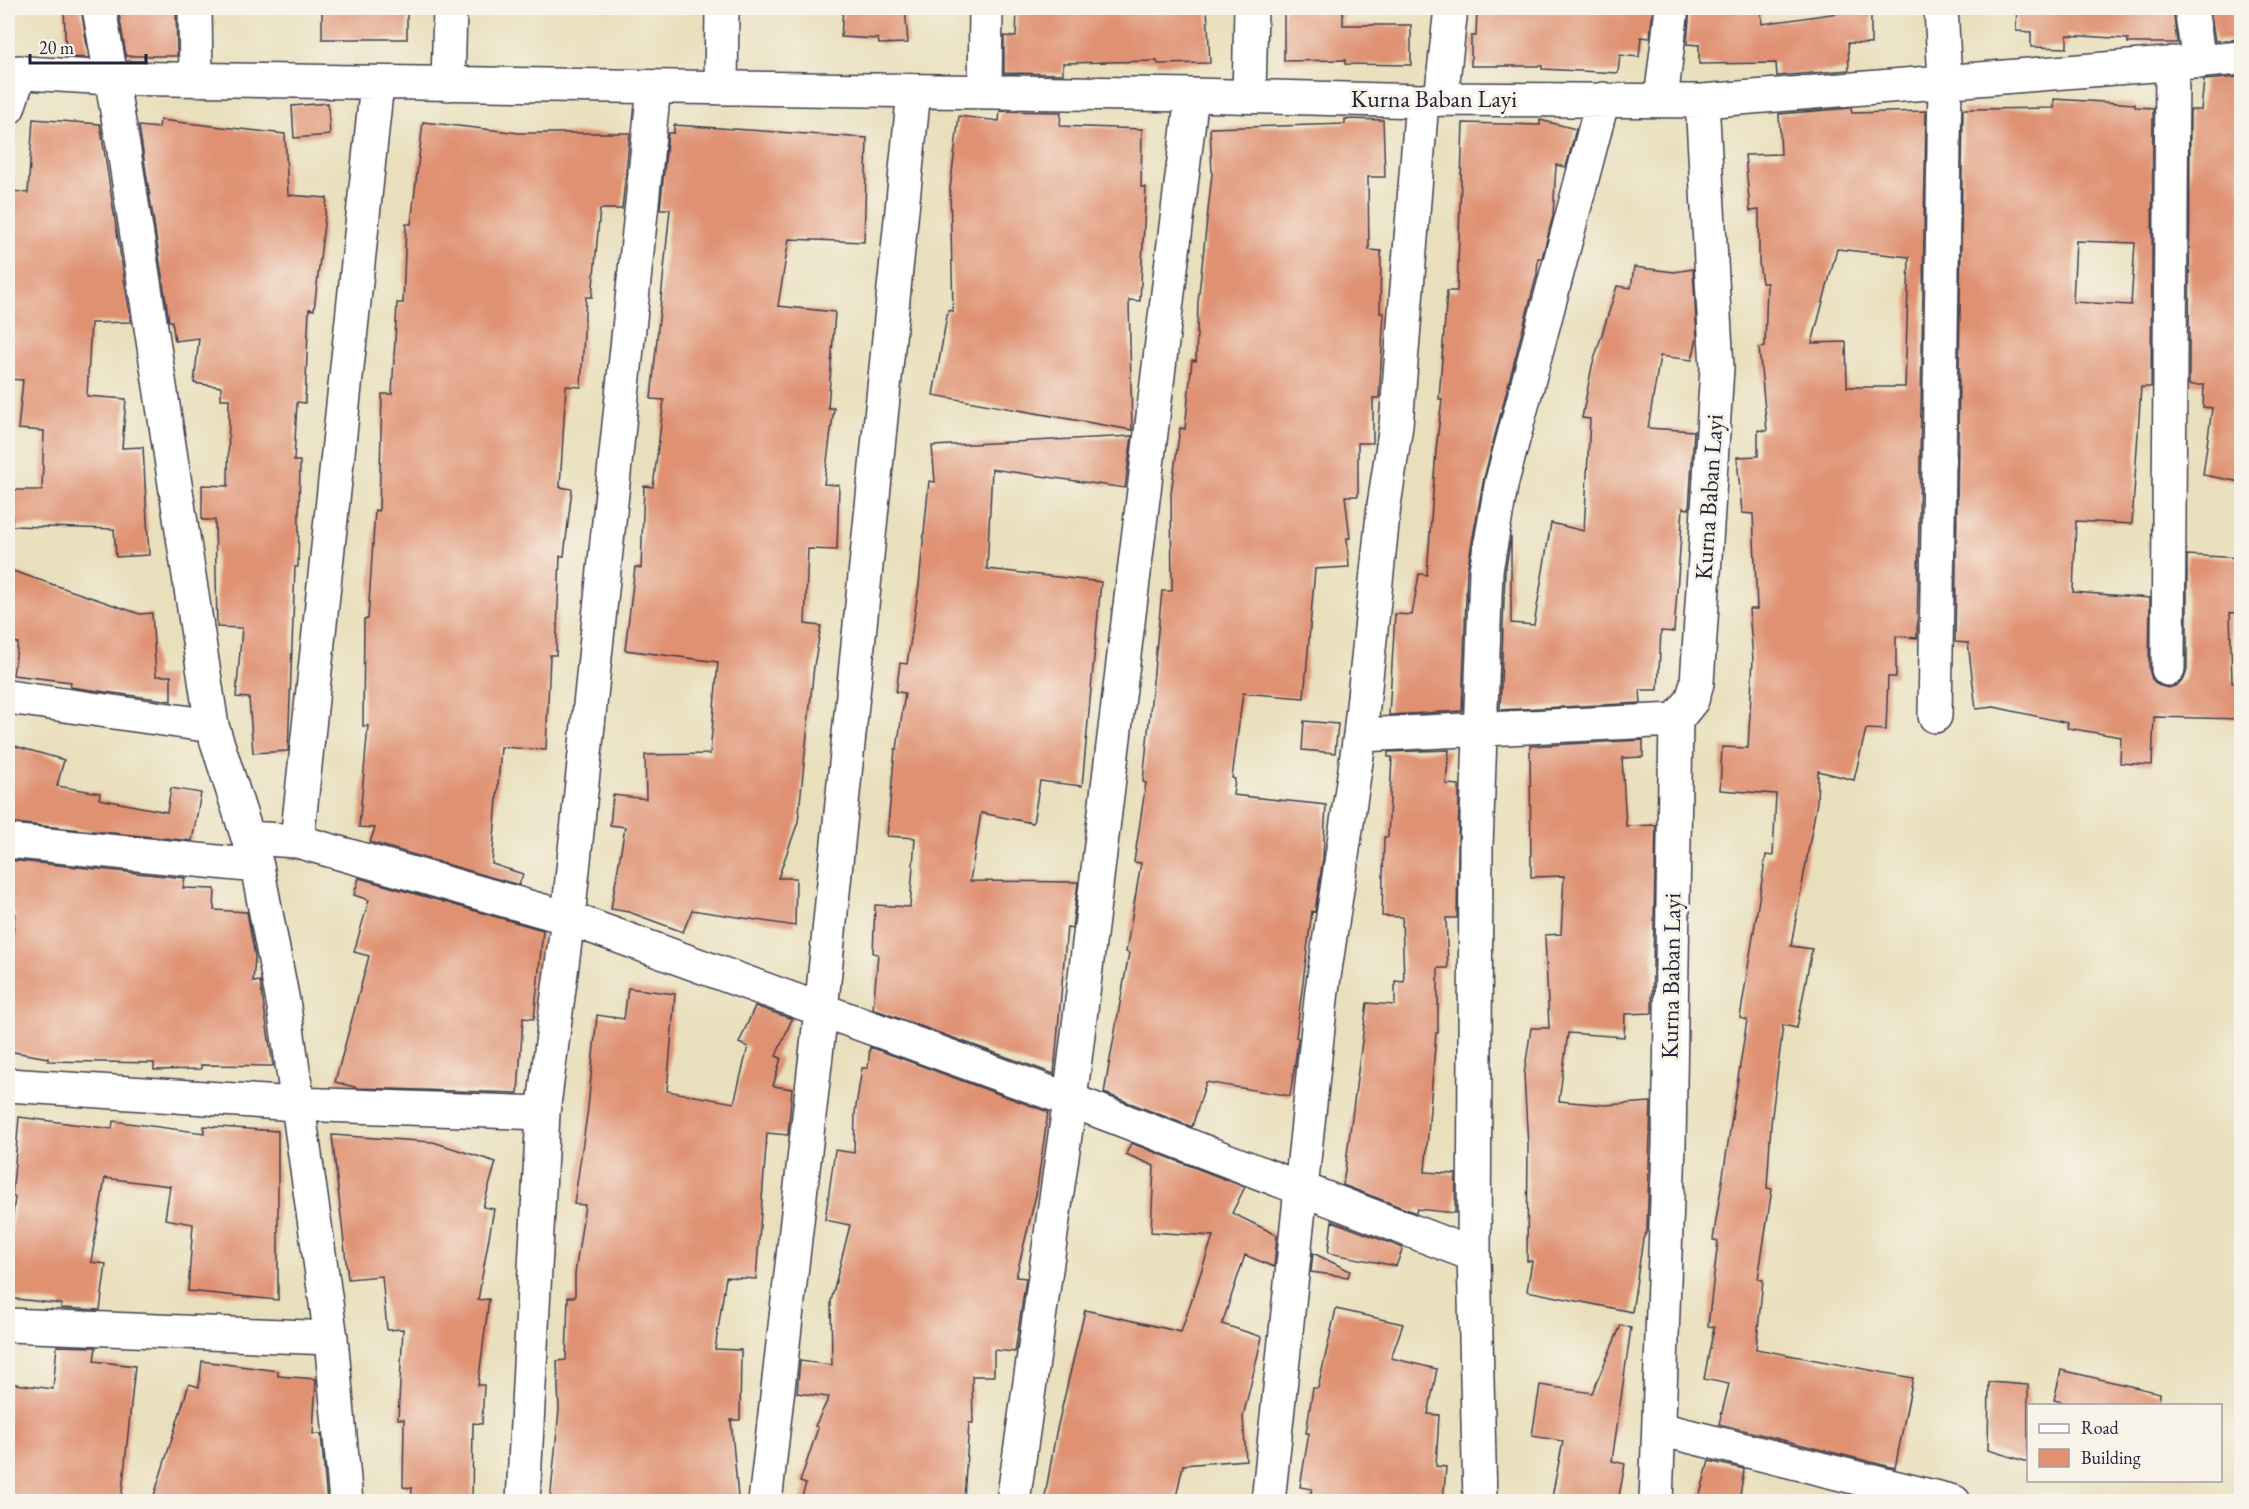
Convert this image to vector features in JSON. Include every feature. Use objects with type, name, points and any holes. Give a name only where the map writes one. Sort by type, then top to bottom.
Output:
[{"type":"street","points":[[99,8],[212,726],[253,852],[284,1006],[331,1338],[346,1502]]},
{"type":"street","points":[[195,8],[196,80]]},
{"type":"street","points":[[448,84],[450,8]]},
{"type":"street","points":[[721,88],[722,8]]},
{"type":"street","points":[[985,92],[987,8]]},
{"type":"street","points":[[1249,96],[1251,8]]},
{"type":"street","points":[[1268,1502],[1322,990],[1360,735],[1384,505],[1396,425],[1432,100],[1451,8]]},
{"type":"street","points":[[1660,100],[1672,8]]},
{"type":"street","points":[[1935,716],[1945,81],[1941,8]]},
{"type":"street","points":[[2168,669],[2186,63],[2191,8]]},
{"type":"street","points":[[1702,100],[2241,58]]},
{"type":"street","points":[[8,108],[14,72]]},
{"type":"street","name":"Kurna Baban Layi","points":[[14,72],[196,80],[1432,100],[1702,100],[1718,368],[1697,683],[1692,700],[1676,720],[1669,1144],[1656,1502]]},
{"type":"street","points":[[297,840],[377,83]]},
{"type":"street","points":[[523,1502],[543,1113],[568,918],[654,87]]},
{"type":"street","points":[[765,1502],[821,1011],[914,91]]},
{"type":"street","points":[[1013,1502],[1070,1100],[1192,95]]},
{"type":"street","points":[[1480,1502],[1474,1255],[1476,846],[1486,570],[1493,519],[1603,99]]},
{"type":"street","points":[[8,697],[212,726]]},
{"type":"street","points":[[1360,735],[1676,720]]},
{"type":"street","points":[[8,841],[253,852],[297,840],[568,918],[1070,1100],[1474,1255]]},
{"type":"street","points":[[8,1085],[297,1104],[543,1113]]},
{"type":"street","points":[[8,1325],[331,1338]]},
{"type":"street","points":[[1660,1429],[1889,1494],[1954,1502]]},
{"type":"building","points":[[64,8],[81,8],[89,58],[66,57]]},
{"type":"building","points":[[118,8],[176,8],[177,56],[126,56]]},
{"type":"building","points":[[322,8],[407,8],[407,39],[322,39]]},
{"type":"building","points":[[843,8],[905,8],[908,43],[879,44],[878,39],[841,37]]},
{"type":"building","points":[[1017,8],[1207,8],[1210,63],[1158,64],[1157,61],[1063,63],[1063,74],[1004,73],[1004,36],[1016,37]]},
{"type":"building","points":[[1284,8],[1343,8],[1343,25],[1411,25],[1411,65],[1345,64],[1345,60],[1284,61]]},
{"type":"building","points":[[1566,8],[1653,8],[1650,38],[1641,37],[1639,57],[1620,55],[1618,73],[1542,69],[1542,66],[1471,66],[1471,36],[1476,36],[1477,9],[1566,12]]},
{"type":"building","points":[[1690,8],[1761,8],[1762,24],[1871,8],[1871,44],[1848,43],[1849,70],[1777,76],[1776,63],[1699,64],[1699,45],[1687,44]]},
{"type":"building","points":[[2017,8],[2173,8],[2177,43],[2128,43],[2128,39],[2067,35],[2067,48],[2031,47],[2031,32],[2016,31]]},
{"type":"building","points":[[2210,8],[2241,8],[2241,39],[2215,41]]},
{"type":"building","points":[[2241,77],[2241,482],[2203,475],[2212,408],[2203,407],[2204,385],[2189,385],[2190,110],[2201,110],[2204,80]]},
{"type":"building","points":[[2054,99],[2135,104],[2135,107],[2153,108],[2151,387],[2141,387],[2132,524],[2076,521],[2073,592],[2150,598],[2149,669],[2152,679],[2158,685],[2168,688],[2178,685],[2184,679],[2187,670],[2187,555],[2241,558],[2241,612],[2230,613],[2232,682],[2241,681],[2241,719],[2154,717],[2152,765],[2120,763],[2121,737],[2067,728],[2068,723],[1994,707],[1976,709],[1968,643],[1955,642],[1963,109],[2054,108]],"holes":[[[2076,241],[2135,243],[2131,305],[2073,302]]]},
{"type":"building","points":[[328,103],[330,135],[294,138],[292,106]]},
{"type":"building","points":[[1851,108],[1852,113],[1926,111],[1917,638],[1896,636],[1896,677],[1888,677],[1886,730],[1866,729],[1854,780],[1818,771],[1817,802],[1791,946],[1812,949],[1797,1028],[1783,1025],[1771,1124],[1767,1188],[1772,1189],[1758,1279],[1763,1280],[1756,1349],[1913,1378],[1895,1468],[1719,1424],[1729,1384],[1704,1379],[1714,1327],[1708,1326],[1718,1241],[1713,1240],[1747,1020],[1740,1018],[1766,855],[1773,856],[1776,794],[1720,790],[1722,747],[1748,748],[1753,660],[1749,609],[1757,609],[1753,514],[1742,513],[1737,457],[1758,456],[1758,430],[1767,431],[1759,348],[1765,347],[1767,283],[1762,283],[1759,262],[1759,210],[1750,211],[1745,155],[1781,154],[1779,114]],"holes":[[[1837,249],[1909,257],[1905,387],[1847,387],[1846,342],[1812,343]]]},
{"type":"building","points":[[1000,111],[1061,112],[1060,126],[1142,129],[1141,187],[1146,187],[1140,301],[1129,300],[1132,430],[933,395],[948,310],[953,311],[950,189],[959,116],[999,121]]},
{"type":"building","points":[[33,119],[100,124],[131,322],[91,323],[87,396],[126,399],[122,448],[143,447],[149,555],[116,557],[114,529],[12,526],[12,490],[42,490],[44,431],[18,429],[23,380],[8,379],[8,232],[14,191],[28,193]]},
{"type":"building","points":[[1345,119],[1383,120],[1385,177],[1368,177],[1369,250],[1381,251],[1380,313],[1384,313],[1379,398],[1373,398],[1373,443],[1358,443],[1358,496],[1345,496],[1350,538],[1347,538],[1349,567],[1315,569],[1304,698],[1243,693],[1232,778],[1235,779],[1233,795],[1326,805],[1323,858],[1315,912],[1312,911],[1290,1096],[1206,1082],[1192,1127],[1104,1093],[1129,953],[1126,952],[1141,863],[1134,862],[1146,783],[1143,782],[1162,591],[1172,591],[1171,493],[1180,428],[1185,429],[1192,360],[1196,361],[1198,302],[1212,174],[1210,128],[1345,124]]},
{"type":"building","points":[[160,120],[285,134],[288,195],[327,198],[314,310],[309,309],[305,403],[297,402],[294,461],[300,461],[298,567],[295,567],[288,751],[253,753],[249,698],[236,697],[242,628],[217,627],[215,520],[202,520],[202,485],[228,486],[229,399],[221,399],[221,387],[194,383],[199,338],[175,341],[172,321],[169,321],[139,126],[159,128]]},
{"type":"building","points":[[1540,120],[1576,129],[1566,167],[1556,165],[1553,216],[1542,258],[1538,258],[1537,274],[1484,478],[1467,569],[1462,711],[1389,715],[1395,614],[1412,615],[1419,574],[1427,575],[1442,399],[1439,399],[1447,291],[1457,291],[1463,123],[1540,125]]},
{"type":"building","points":[[423,122],[519,133],[630,133],[622,209],[600,209],[592,297],[586,297],[581,387],[566,386],[560,487],[572,489],[564,556],[560,556],[556,655],[550,655],[546,750],[501,747],[492,864],[523,874],[519,885],[370,842],[375,828],[359,827],[368,726],[363,726],[364,619],[368,619],[375,510],[379,511],[382,394],[392,394],[397,303],[403,303],[406,224],[411,224]]},
{"type":"building","points":[[674,125],[867,138],[864,242],[789,239],[778,306],[835,312],[828,408],[834,408],[824,484],[839,485],[837,550],[808,549],[805,624],[821,626],[814,666],[798,822],[778,878],[796,878],[795,926],[692,910],[683,932],[629,912],[611,909],[625,827],[610,825],[613,795],[646,799],[645,755],[710,754],[718,662],[625,650],[635,567],[641,568],[644,486],[653,487],[664,400],[651,399],[670,209],[660,209],[668,133],[674,133]]},
{"type":"building","points":[[1634,267],[1674,272],[1693,269],[1697,338],[1692,360],[1660,356],[1648,428],[1694,431],[1689,509],[1683,508],[1674,632],[1661,631],[1658,690],[1640,690],[1641,703],[1500,710],[1505,572],[1511,537],[1511,623],[1534,625],[1551,523],[1584,531],[1590,419],[1582,418],[1592,366],[1617,286],[1631,288]]},
{"type":"building","points":[[1132,436],[1125,488],[992,469],[987,569],[1101,582],[1082,786],[1040,781],[1033,823],[981,813],[970,881],[1078,882],[1072,928],[1067,927],[1054,1074],[873,1009],[878,954],[873,953],[875,905],[910,907],[915,838],[887,836],[895,749],[897,749],[905,693],[896,692],[900,663],[907,664],[919,585],[929,481],[935,482],[932,446]]},
{"type":"building","points":[[10,570],[140,614],[152,613],[156,676],[171,676],[171,701],[70,687],[71,682],[13,675],[18,643],[11,642],[14,608],[8,608]]},
{"type":"building","points":[[1304,721],[1338,724],[1335,753],[1302,750]]},
{"type":"building","points":[[1643,740],[1643,757],[1622,758],[1626,826],[1656,825],[1652,1013],[1625,1014],[1624,1037],[1568,1033],[1559,1101],[1605,1105],[1651,1102],[1647,1231],[1643,1239],[1632,1312],[1527,1291],[1532,1261],[1527,1261],[1528,1146],[1524,1075],[1531,1028],[1549,1028],[1545,935],[1561,934],[1564,876],[1531,877],[1530,746]]},
{"type":"building","points":[[8,744],[64,760],[57,786],[100,793],[99,799],[167,812],[171,788],[201,793],[192,841],[13,823],[8,819]]},
{"type":"building","points":[[1449,750],[1446,784],[1459,785],[1457,918],[1446,918],[1448,968],[1438,968],[1438,1033],[1436,1033],[1425,1172],[1456,1174],[1455,1213],[1417,1209],[1416,1213],[1343,1185],[1367,1003],[1395,1005],[1395,981],[1404,982],[1402,917],[1382,916],[1384,837],[1388,837],[1392,757],[1388,757],[1388,752]]},
{"type":"building","points":[[9,860],[185,878],[183,888],[215,889],[214,910],[247,912],[255,957],[253,982],[260,981],[273,1066],[201,1065],[201,1069],[154,1070],[154,1063],[48,1061],[48,1058],[8,1051],[8,979],[15,913],[8,912]]},
{"type":"building","points":[[359,878],[543,930],[534,1019],[523,1018],[518,1093],[358,1088],[335,1082],[369,956],[354,952],[369,900],[354,895]]},
{"type":"building","points":[[628,988],[675,994],[667,1091],[734,1103],[748,1047],[739,1043],[755,1006],[792,1019],[776,1056],[781,1058],[773,1086],[792,1089],[788,1135],[767,1133],[756,1279],[726,1277],[715,1349],[741,1350],[740,1420],[731,1420],[738,1497],[672,1502],[550,1502],[559,1410],[557,1361],[566,1360],[568,1297],[575,1297],[575,1274],[585,1205],[574,1204],[588,1108],[597,1015],[624,1019]]},
{"type":"building","points":[[870,1047],[1048,1112],[1036,1195],[1016,1277],[1026,1278],[1015,1352],[994,1350],[994,1376],[972,1376],[973,1423],[969,1423],[964,1499],[945,1497],[944,1502],[800,1502],[806,1484],[800,1482],[818,1428],[815,1426],[829,1397],[797,1393],[800,1361],[832,1365],[831,1301],[850,1225],[825,1220],[835,1150],[854,1153],[855,1113],[862,1068],[868,1068]]},
{"type":"building","points":[[19,1117],[112,1129],[113,1121],[204,1133],[204,1126],[278,1131],[278,1300],[188,1291],[193,1224],[165,1219],[170,1186],[105,1178],[91,1262],[106,1264],[100,1310],[61,1308],[61,1304],[8,1298],[8,1259],[15,1197],[12,1197]]},
{"type":"building","points":[[332,1135],[433,1142],[496,1162],[483,1207],[494,1209],[478,1300],[489,1299],[478,1385],[484,1385],[482,1424],[473,1423],[472,1502],[411,1502],[412,1488],[403,1487],[404,1419],[398,1419],[403,1329],[387,1330],[382,1276],[348,1279]]},
{"type":"building","points":[[1131,1143],[1245,1187],[1232,1213],[1277,1235],[1274,1267],[1245,1255],[1222,1324],[1262,1337],[1243,1417],[1246,1460],[1183,1465],[1175,1502],[1044,1502],[1056,1433],[1085,1310],[1181,1332],[1213,1236],[1151,1232],[1154,1166],[1126,1154]]},
{"type":"building","points":[[1332,1221],[1403,1248],[1396,1266],[1328,1253]]},
{"type":"building","points":[[1313,1253],[1350,1271],[1348,1277],[1311,1272]]},
{"type":"building","points":[[1336,1309],[1403,1324],[1391,1358],[1437,1369],[1428,1414],[1439,1415],[1436,1466],[1446,1467],[1443,1502],[1307,1502],[1312,1489],[1300,1487],[1309,1433],[1306,1433],[1313,1388],[1318,1388]]},
{"type":"building","points":[[1621,1325],[1631,1328],[1612,1461],[1625,1464],[1618,1502],[1551,1502],[1563,1441],[1532,1436],[1540,1385],[1592,1393]]},
{"type":"building","points":[[57,1346],[96,1347],[94,1361],[135,1366],[121,1502],[8,1502],[8,1383],[53,1389]]},
{"type":"building","points":[[202,1361],[278,1371],[278,1376],[316,1379],[313,1434],[321,1434],[327,1502],[152,1502],[189,1384],[199,1387]]},
{"type":"building","points":[[2061,1370],[2160,1393],[2159,1404],[2069,1404],[2054,1400]]},
{"type":"building","points":[[1989,1382],[2028,1385],[2027,1462],[1988,1450]]},
{"type":"building","points":[[1709,1461],[1744,1469],[1739,1502],[1698,1502]]}]
